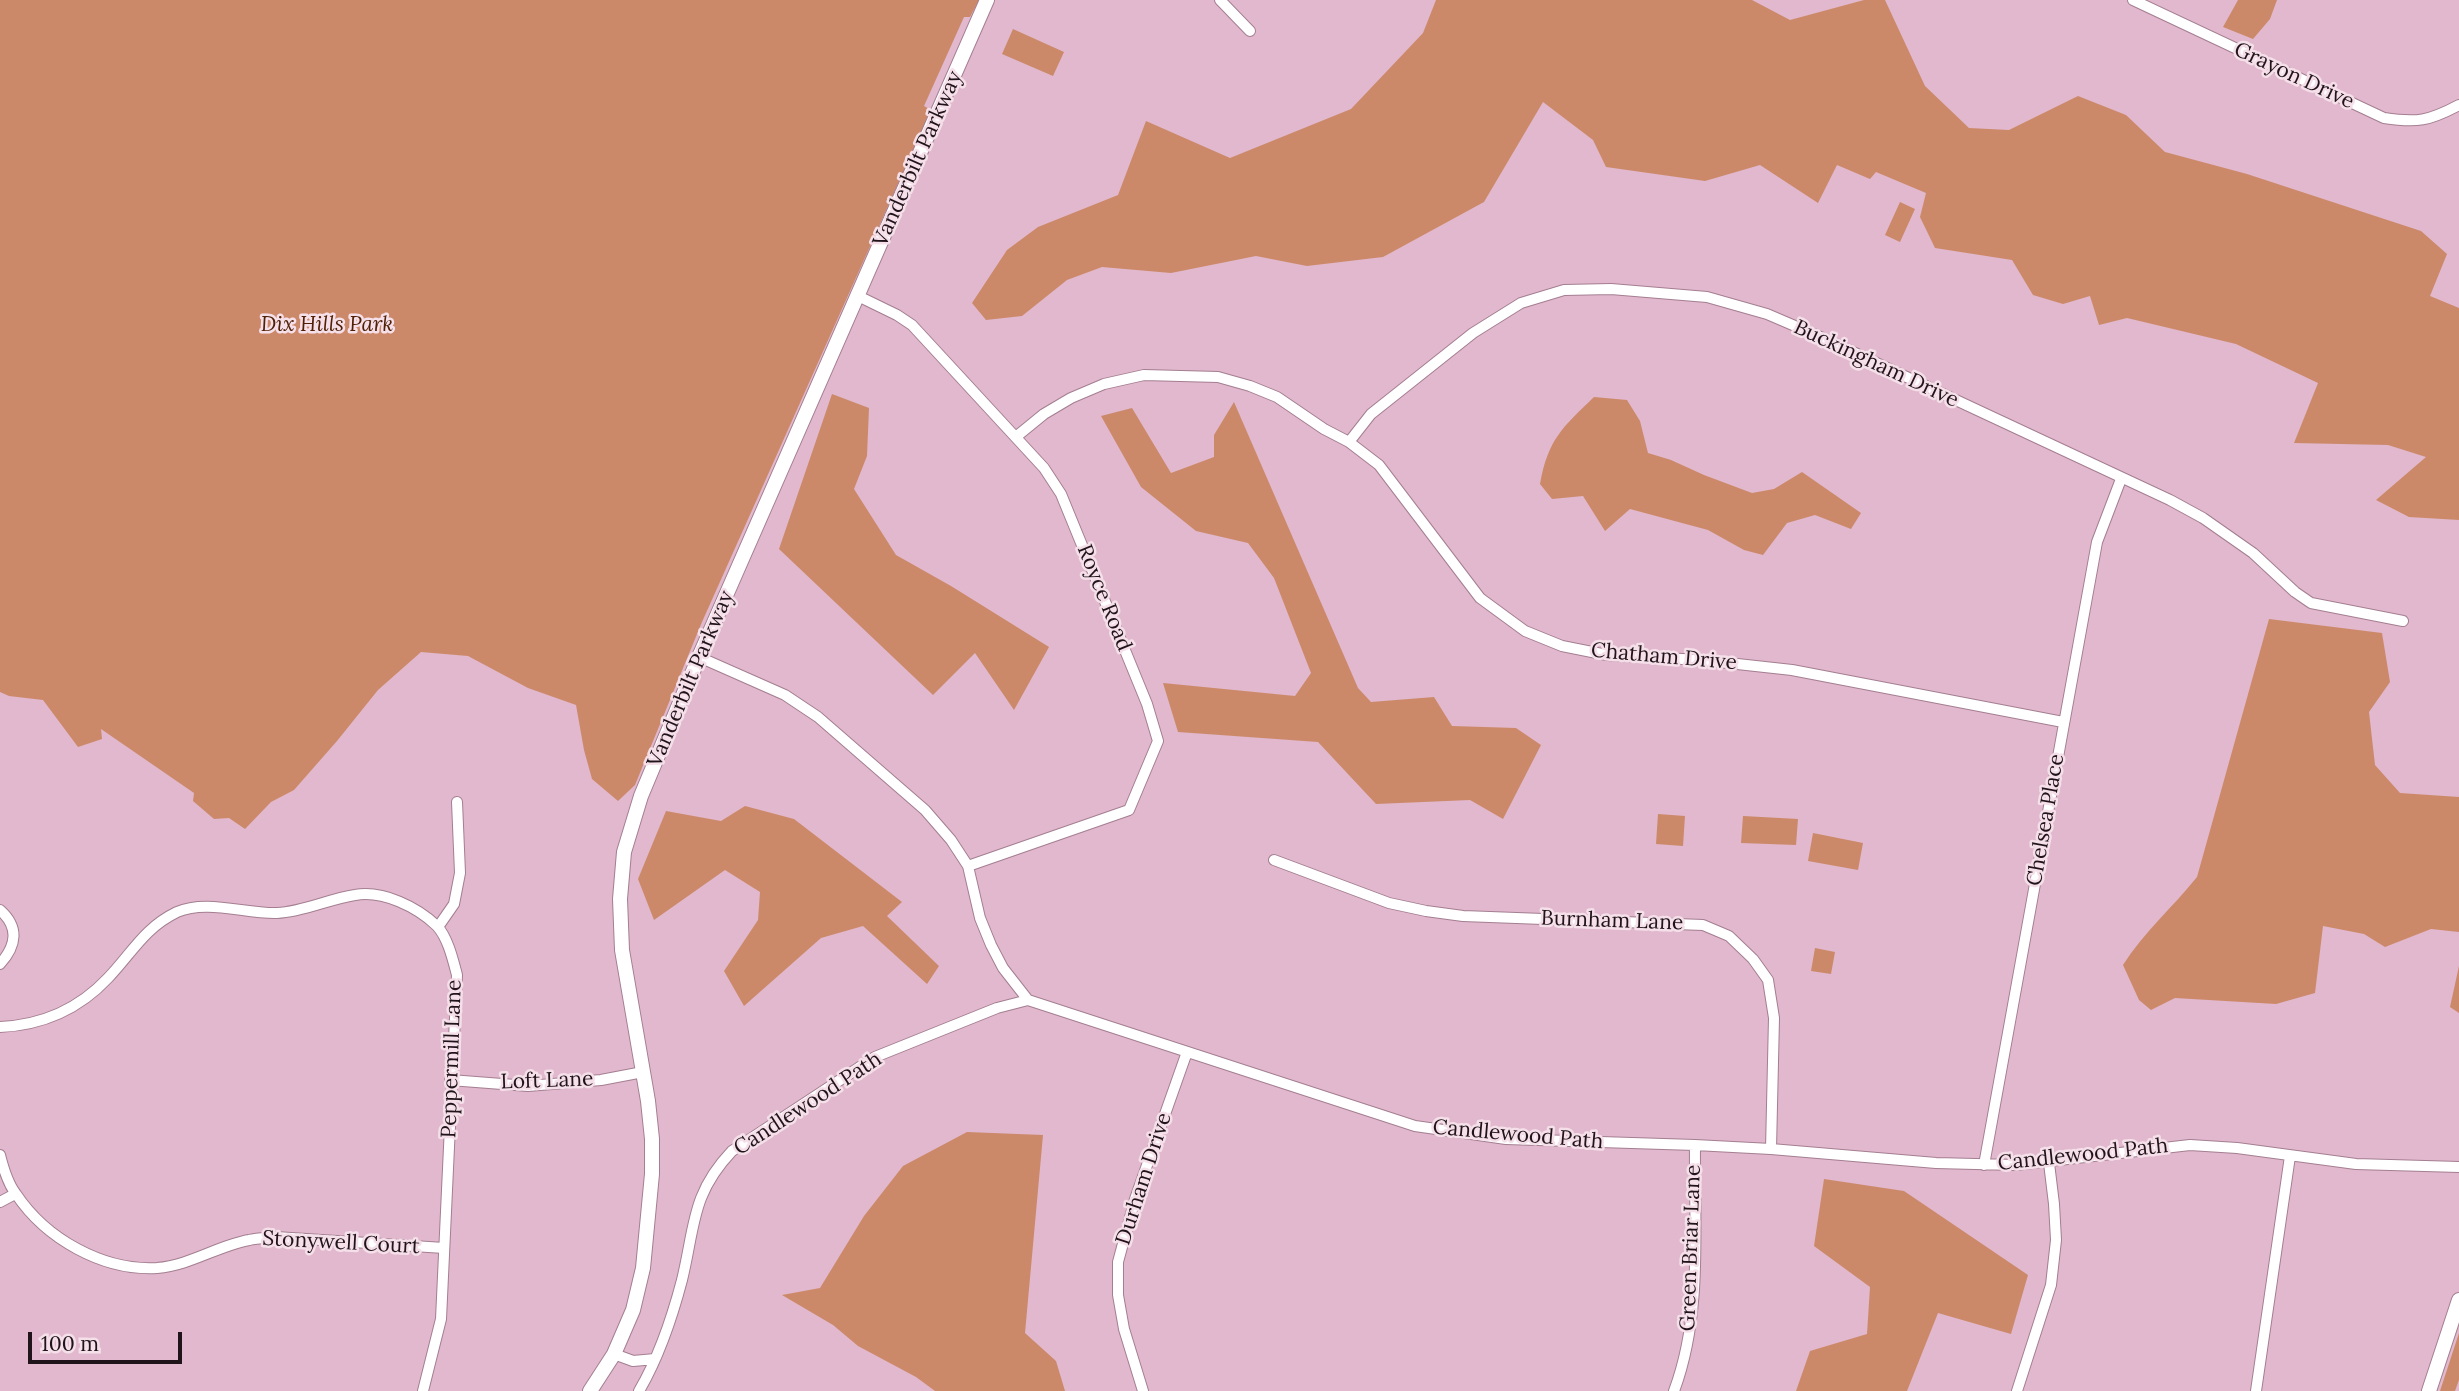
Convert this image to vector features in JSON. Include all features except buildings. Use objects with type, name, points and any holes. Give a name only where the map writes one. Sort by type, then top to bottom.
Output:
[{"type":"main road","name":"Vanderbilt Parkway","points":[[590,1391],[614,1354],[633,1310],[643,1268],[647,1228],[652,1139],[622,950],[620,900],[624,852],[641,796],[699,657],[987,0]]},
{"type":"main road","points":[[2429,1391],[2459,1300]]},
{"type":"street","points":[[1220,0],[1250,31]]},
{"type":"street","name":"Grayon Drive","points":[[2133,0],[2384,118],[2411,122],[2438,117],[2459,105]]},
{"type":"street","name":"Buckingham Drive","points":[[1349,442],[1371,414],[1411,380],[1473,333],[1521,303],[1564,290],[1611,289],[1707,298],[1767,314],[2170,500],[2203,518],[2253,553],[2295,592],[2311,603],[2403,621]]},
{"type":"street","name":"Royce Road","points":[[858,296],[897,315],[912,326],[1044,468],[1061,494],[1147,704],[1158,741],[1129,810],[968,866]]},
{"type":"street","name":"Chatham Drive","points":[[1017,436],[1062,403],[1104,384],[1144,375],[1218,377],[1277,397],[1324,429],[1349,442],[1379,465],[1480,598],[1525,631],[1563,646],[1606,655],[1725,662],[1792,670],[2063,722]]},
{"type":"street","name":"Chelsea Place","points":[[1984,1165],[2097,542],[2122,479]]},
{"type":"street","points":[[699,657],[785,695],[818,717],[925,810],[951,840],[968,866],[980,918],[991,945],[1003,968],[1028,1000]]},
{"type":"street","points":[[438,927],[454,904],[460,873],[457,802]]},
{"type":"street","name":"Burnham Lane","points":[[1274,860],[1389,903],[1426,911],[1463,916],[1703,925],[1729,936],[1754,959],[1768,980],[1774,1018],[1771,1149]]},
{"type":"street","name":"Peppermill Lane","points":[[0,1027],[44,1020],[71,1008],[109,977],[142,936],[161,921],[181,911],[202,906],[277,913],[300,910],[357,894],[382,896],[407,904],[438,927],[451,954],[457,975],[450,1080],[441,1319],[424,1391]]},
{"type":"street","points":[[0,910],[10,920],[14,943],[0,964]]},
{"type":"street","name":"Candlewood Path","points":[[639,1391],[670,1321],[683,1278],[695,1211],[715,1169],[732,1151],[875,1057],[997,1008],[1028,1000],[1415,1126],[1506,1139],[1771,1149],[1984,1165],[2049,1163],[2190,1145],[2237,1148],[2356,1164],[2459,1167]]},
{"type":"street","name":"Durham Drive","points":[[1143,1391],[1124,1329],[1118,1295],[1118,1262],[1135,1199],[1187,1052]]},
{"type":"street","name":"Loft Lane","points":[[450,1080],[528,1086],[601,1080],[643,1072]]},
{"type":"street","name":"Green Briar Lane","points":[[1674,1391],[1689,1337],[1694,1294],[1695,1145]]},
{"type":"street","name":"Stonywell Court","points":[[0,1155],[15,1194],[58,1237],[105,1262],[157,1268],[193,1261],[249,1240],[276,1237],[444,1248]]},
{"type":"street","points":[[2256,1391],[2290,1156]]},
{"type":"street","points":[[2017,1391],[2051,1285],[2056,1240],[2049,1163]]},
{"type":"street","points":[[0,1202],[15,1194]]},
{"type":"street","points":[[614,1354],[633,1361],[655,1359]]},
{"type":"green space","name":"Dix Hills Park","points":[[0,0],[979,0],[970,17],[964,17],[924,106],[931,110],[702,622],[635,785],[618,801],[592,779],[576,705],[528,688],[468,656],[421,652],[378,690],[294,790],[271,802],[245,829],[229,818],[214,819],[193,801],[194,793],[101,729],[102,739],[78,747],[43,700],[9,696],[0,692]]},
{"type":"green space","points":[[1436,0],[1752,0],[1790,20],[1864,0],[1885,0],[1925,86],[1969,128],[2009,130],[2078,96],[2126,115],[2165,152],[2247,174],[2421,231],[2447,254],[2430,296],[2459,308],[2459,520],[2409,517],[2376,500],[2426,457],[2388,445],[2294,443],[2318,383],[2236,344],[2127,318],[2099,325],[2090,296],[2063,304],[2033,295],[2012,260],[1935,248],[1920,217],[1926,193],[1876,172],[1870,179],[1837,165],[1818,203],[1760,165],[1705,181],[1606,167],[1593,140],[1543,102],[1484,202],[1383,257],[1307,266],[1256,256],[1171,273],[1102,267],[1067,280],[1022,316],[986,320],[972,303],[1007,250],[1038,227],[1118,195],[1146,121],[1230,158],[1351,109],[1423,33]]},
{"type":"green space","points":[[2238,0],[2277,0],[2270,19],[2253,39],[2223,27]]},
{"type":"green space","points":[[1013,29],[1064,52],[1053,76],[1002,54]]},
{"type":"green space","points":[[1900,202],[1915,209],[1900,242],[1885,235]]},
{"type":"green space","points":[[832,394],[869,408],[867,456],[854,489],[896,555],[1049,647],[1014,710],[975,653],[933,695],[779,549]]},
{"type":"green space","points":[[1594,397],[1627,400],[1640,421],[1648,453],[1752,493],[1774,489],[1802,472],[1861,513],[1851,529],[1815,515],[1787,523],[1763,555],[1744,550],[1708,530],[1630,509],[1605,531],[1583,496],[1552,499],[1540,484],[1547,456],[1558,435]]},
{"type":"green space","points":[[1234,402],[1358,688],[1371,702],[1434,697],[1452,726],[1516,728],[1541,745],[1503,819],[1470,800],[1376,804],[1318,742],[1178,732],[1163,683],[1295,696],[1311,673],[1274,578],[1248,543],[1196,531],[1141,487],[1101,416],[1132,408],[1171,473],[1214,457],[1214,435]]},
{"type":"green space","points":[[2269,619],[2382,633],[2390,682],[2369,712],[2375,765],[2400,793],[2459,797],[2459,932],[2431,929],[2385,947],[2364,934],[2323,926],[2315,993],[2276,1004],[2175,998],[2151,1010],[2139,1000],[2123,965],[2197,877]]},
{"type":"green space","points":[[745,806],[794,819],[902,902],[887,916],[939,966],[927,984],[863,926],[821,938],[744,1006],[724,971],[758,920],[760,892],[725,870],[654,920],[638,879],[666,811],[721,821]]},
{"type":"green space","points":[[1658,814],[1685,816],[1683,846],[1656,844]]},
{"type":"green space","points":[[1743,816],[1798,819],[1796,845],[1741,843]]},
{"type":"green space","points":[[1813,833],[1863,843],[1858,870],[1808,861]]},
{"type":"green space","points":[[1815,948],[1835,952],[1831,974],[1811,971]]},
{"type":"green space","points":[[2459,966],[2459,1013],[2450,1007]]},
{"type":"green space","points":[[967,1132],[1043,1135],[1025,1333],[1056,1361],[1065,1391],[935,1391],[916,1377],[858,1346],[833,1325],[782,1295],[820,1288],[864,1216],[903,1166]]},
{"type":"green space","points":[[1824,1179],[1904,1191],[2028,1275],[2011,1334],[1938,1313],[1907,1391],[1796,1391],[1810,1351],[1867,1334],[1870,1287],[1814,1246]]},
{"type":"green space","points":[[2459,1333],[2459,1380],[2455,1391],[2440,1391]]}]
